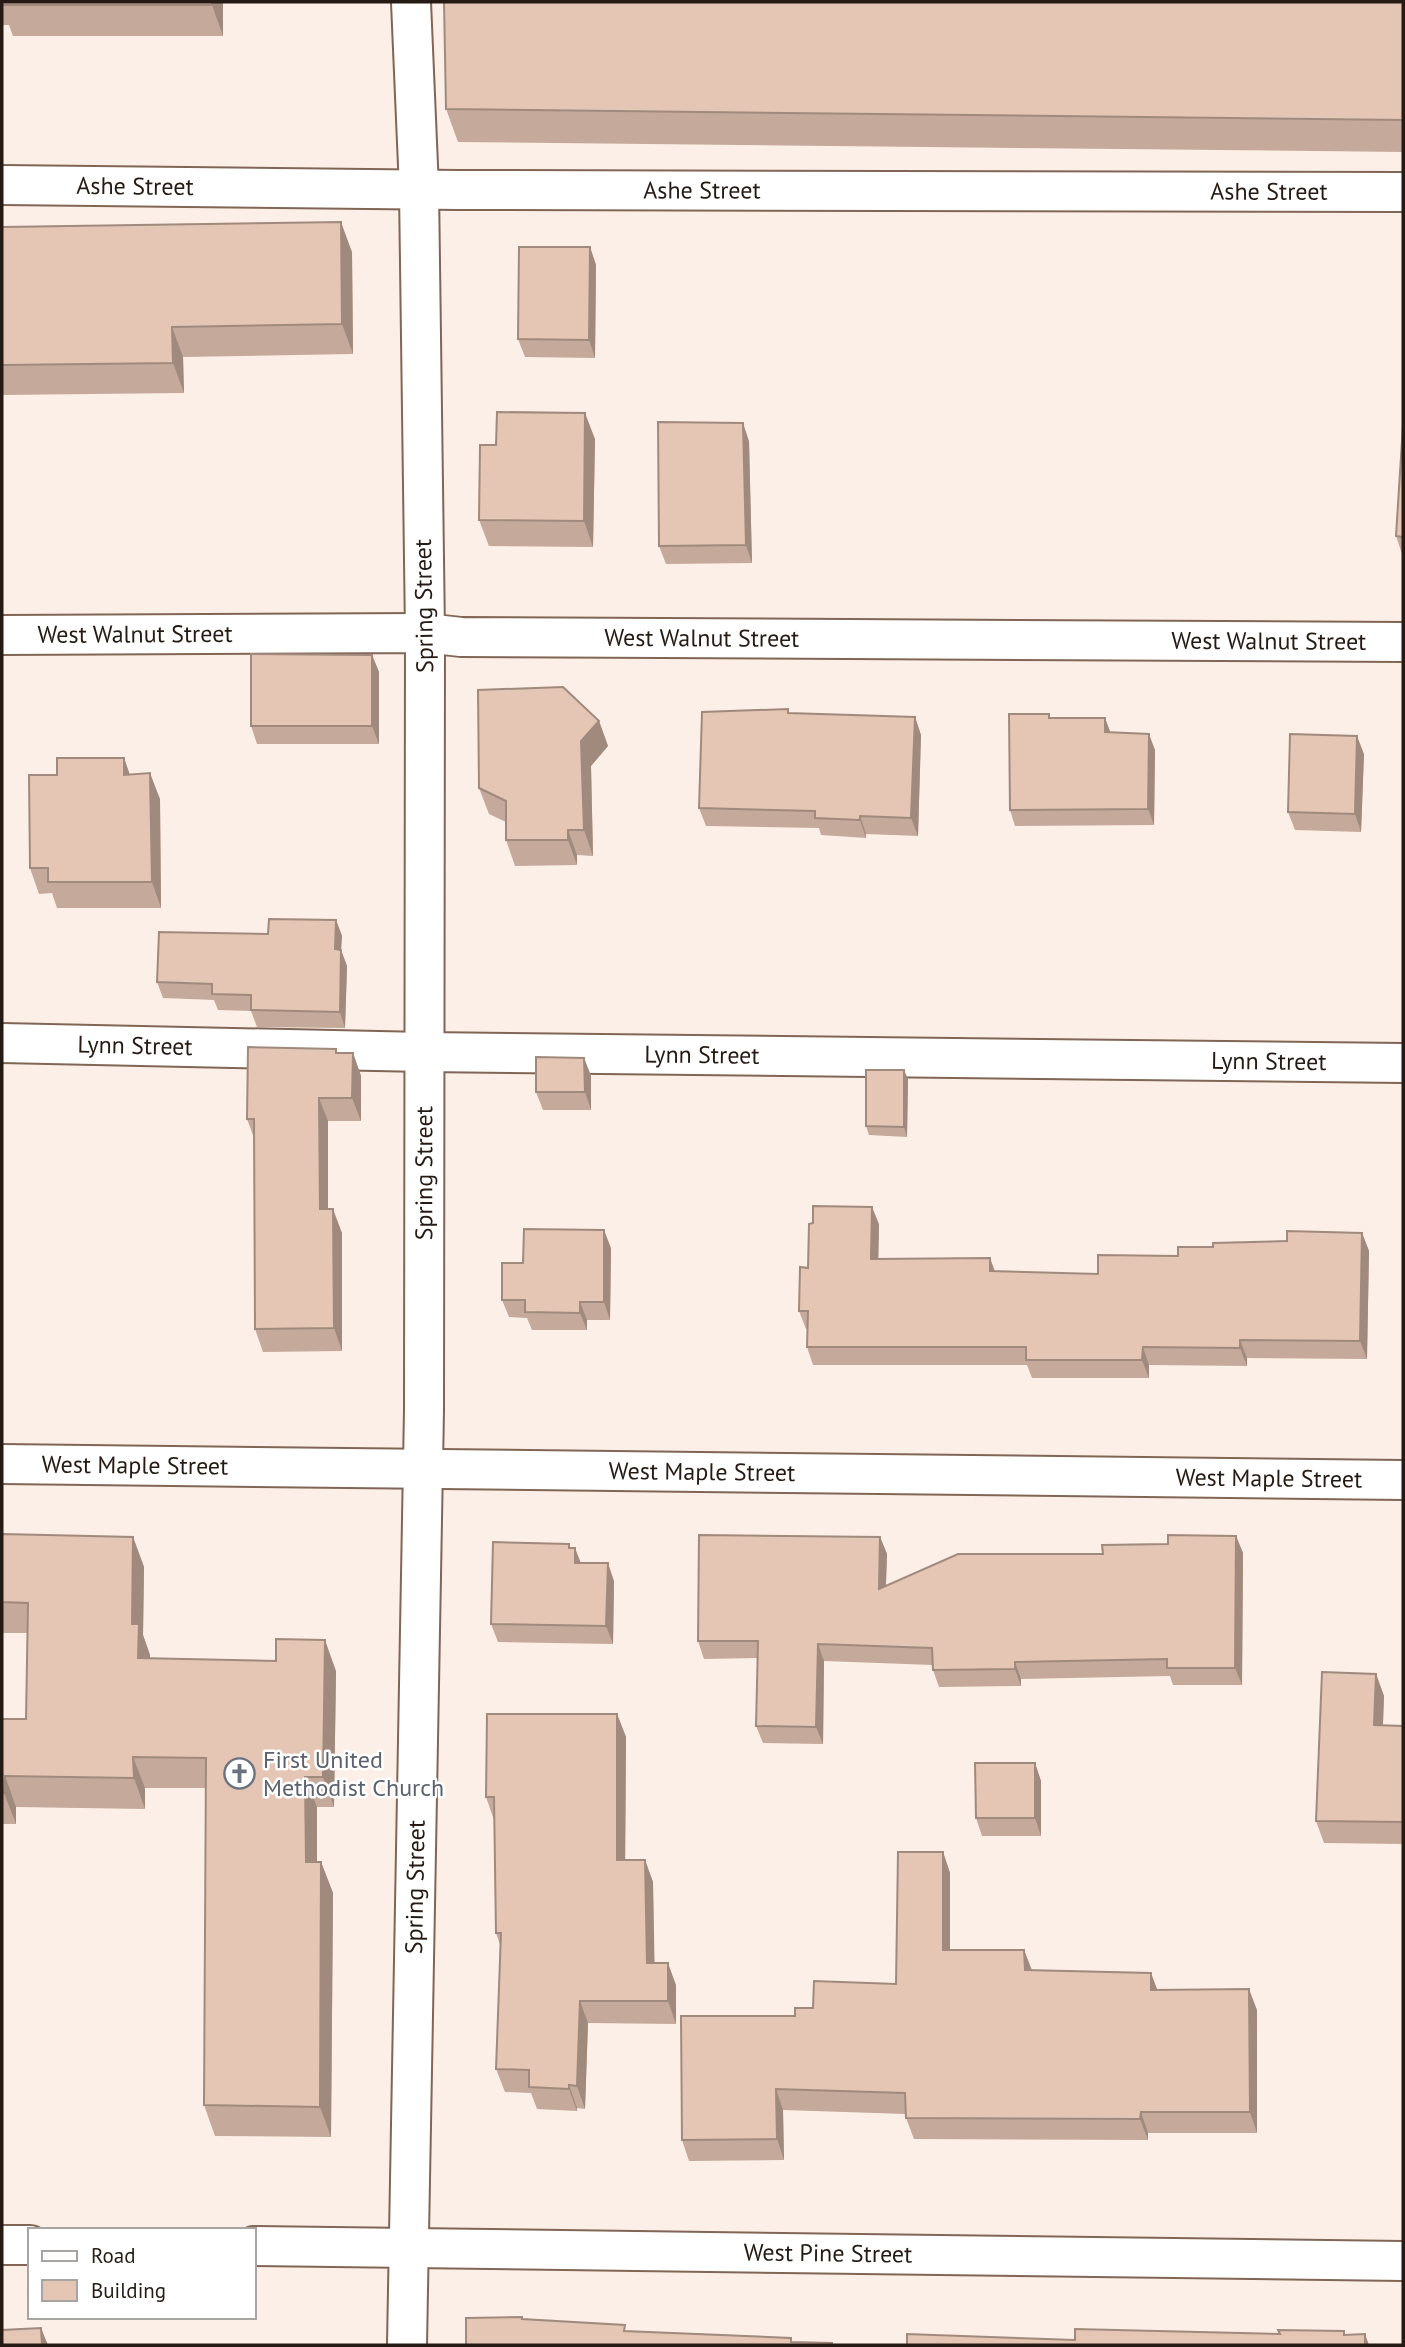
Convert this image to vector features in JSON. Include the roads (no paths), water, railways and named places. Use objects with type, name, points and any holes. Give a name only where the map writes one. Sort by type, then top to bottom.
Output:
[{"type":"street","name":"Spring Street","points":[[407,2345],[424,1410],[425,633],[419,189],[411,2]]},
{"type":"street","name":"Ashe Street","points":[[2,185],[1403,192]]},
{"type":"street","name":"West Walnut Street","points":[[2,635],[425,633],[475,637],[1403,642]]},
{"type":"street","name":"Lynn Street","points":[[2,1043],[424,1052],[1403,1063]]},
{"type":"street","name":"West Maple Street","points":[[2,1464],[1403,1480]]},
{"type":"street","points":[[2,2245],[28,2245]]},
{"type":"street","name":"West Pine Street","points":[[256,2246],[1403,2260]]},
{"type":"place","name":"First United Methodist Church","points":[[240,1774]]}]
